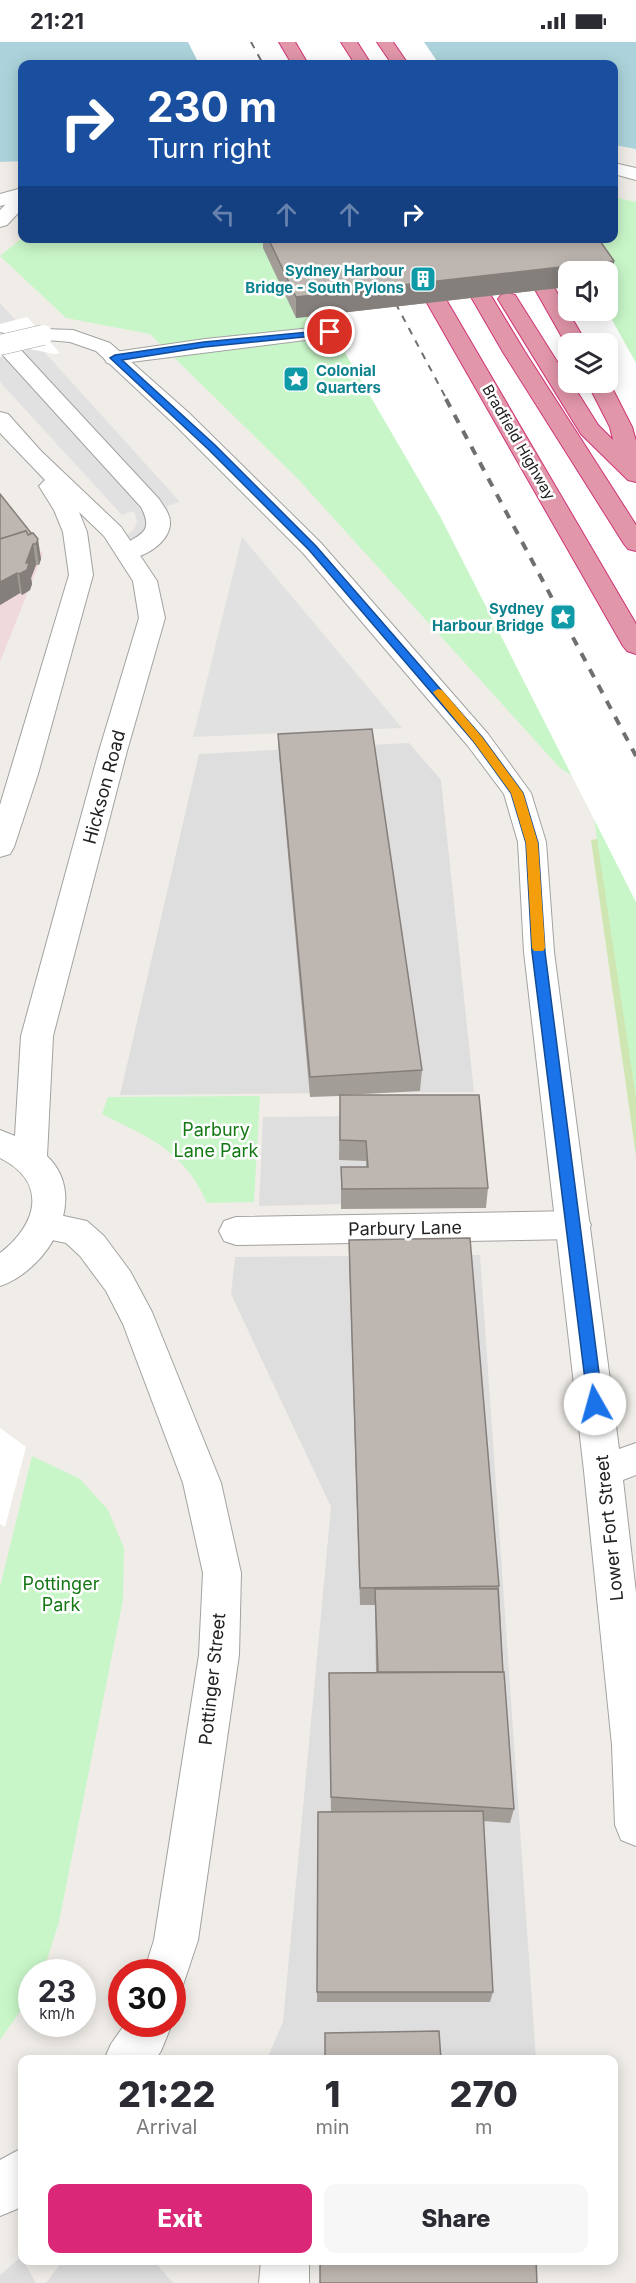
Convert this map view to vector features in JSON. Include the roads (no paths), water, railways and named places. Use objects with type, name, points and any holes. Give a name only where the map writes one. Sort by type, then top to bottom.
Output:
[{"type":"highway","points":[[287,42],[298,60]]},
{"type":"highway","points":[[349,42],[360,60]]},
{"type":"highway","points":[[386,42],[397,60]]},
{"type":"highway","name":"Bradfield Highway","points":[[403,243],[636,646]]},
{"type":"highway","points":[[449,243],[514,352],[636,544]]},
{"type":"highway","points":[[496,279],[589,429],[634,472]]},
{"type":"highway","points":[[542,284],[571,333]]},
{"type":"highway","points":[[604,393],[621,427],[634,472]]},
{"type":"street","points":[[618,170],[636,174]]},
{"type":"street","points":[[0,200],[18,197]]},
{"type":"street","points":[[0,221],[18,201]]},
{"type":"street","points":[[115,358],[204,345],[330,332]]},
{"type":"street","name":"Lower Fort Street","points":[[0,345],[43,335],[63,334],[103,347],[190,426],[312,548],[478,740],[517,793],[532,843],[539,952],[574,1225],[625,1466],[636,1825]]},
{"type":"street","points":[[0,339],[151,504],[159,517],[158,529],[151,540],[128,553]]},
{"type":"street","name":"Hickson Road","points":[[0,419],[33,456],[113,532],[145,581],[152,618],[113,751],[37,1036],[30,1160]]},
{"type":"street","name":"Hickson Road","points":[[0,847],[24,774],[81,575],[75,532],[66,510],[33,456]]},
{"type":"street","points":[[0,1143],[15,1149],[30,1160],[45,1179],[50,1202],[45,1226],[34,1244],[18,1260],[0,1272]]},
{"type":"street","name":"Parbury Lane","points":[[236,1232],[574,1225]]},
{"type":"street","name":"Pottinger Street","points":[[45,1226],[75,1231],[92,1246],[118,1281],[140,1322],[202,1484],[222,1573],[219,1655],[176,1940],[170,1959]]},
{"type":"street","points":[[131,2055],[144,2037]]},
{"type":"street","points":[[0,2192],[18,2176]]},
{"type":"street","points":[[284,2283],[285,2265]]},
{"type":"water","points":[[0,42],[636,42],[636,149],[618,146],[618,60],[18,60],[18,161],[0,162]]},
{"type":"railway","points":[[251,42],[261,60]]},
{"type":"railway","points":[[389,291],[447,400]]},
{"type":"railway","points":[[446,399],[636,756]]},
{"type":"place","name":"Sydney Harbour Bridge - South Pylons","points":[[423,279]]},
{"type":"place","name":"Colonial Quarters","points":[[296,379]]},
{"type":"place","name":"Sydney Harbour Bridge","points":[[563,617]]},
{"type":"park label","name":"Parbury Lane Park","points":[[216,1139]]},
{"type":"park label","name":"Pottinger Park","points":[[61,1593]]}]
